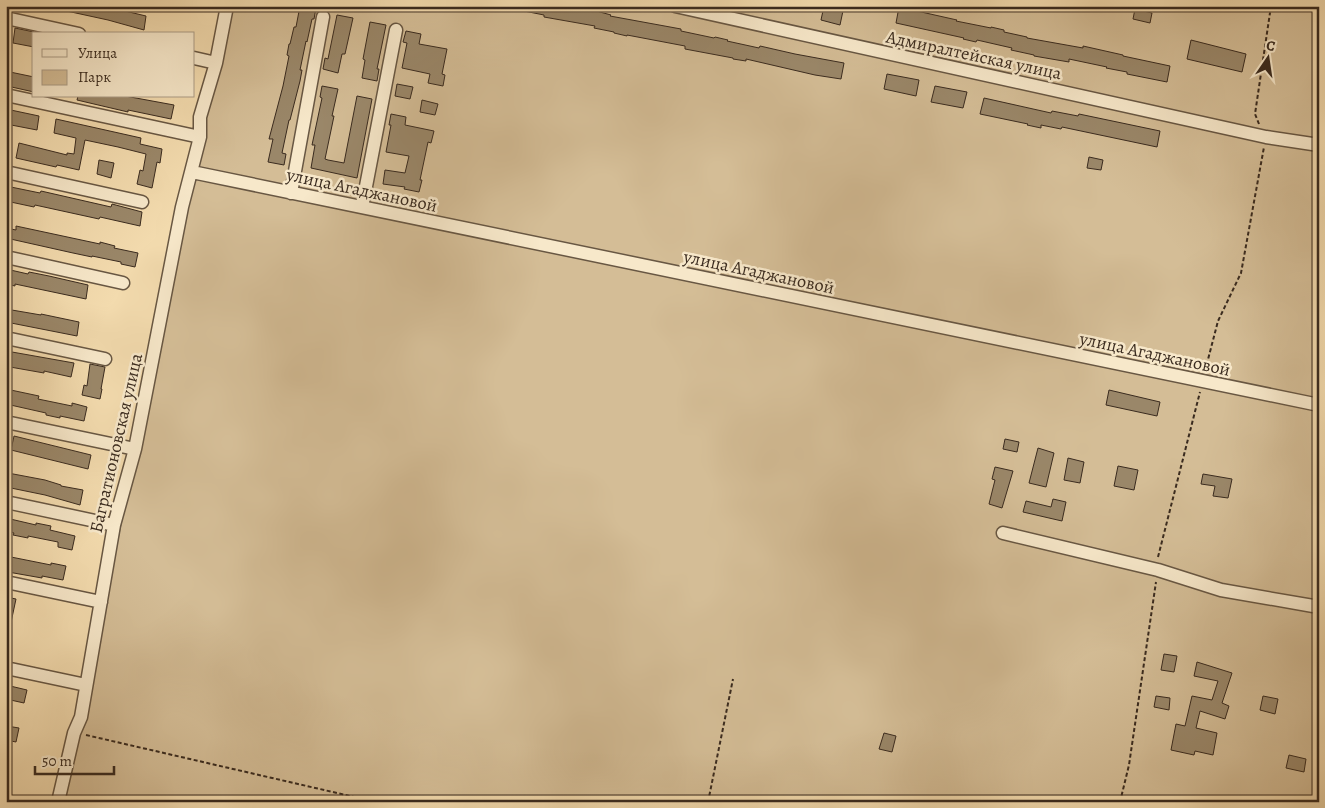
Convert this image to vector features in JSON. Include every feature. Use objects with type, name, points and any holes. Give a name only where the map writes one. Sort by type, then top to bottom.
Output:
[{"type":"street","name":"Багратионовская улица","points":[[58,802],[74,732],[81,717],[114,524],[135,449],[182,207],[200,136],[200,117],[216,63],[227,6]]},
{"type":"street","name":"Адмиралтейская улица","points":[[675,6],[1266,137],[1319,145]]},
{"type":"street","points":[[290,192],[323,17]]},
{"type":"street","points":[[6,18],[71,32]]},
{"type":"street","points":[[362,207],[396,30]]},
{"type":"street","points":[[195,58],[216,63]]},
{"type":"street","points":[[6,95],[200,136]]},
{"type":"street","points":[[6,172],[142,202]]},
{"type":"street","name":"улица Агаджановой","points":[[192,172],[1319,405]]},
{"type":"street","points":[[6,258],[123,283]]},
{"type":"street","points":[[6,338],[105,359]]},
{"type":"street","points":[[6,422],[135,449]]},
{"type":"street","points":[[6,502],[114,524]]},
{"type":"street","points":[[1003,533],[1158,570],[1222,590],[1319,607]]},
{"type":"street","points":[[6,582],[101,602]]},
{"type":"street","points":[[6,668],[86,685]]},
{"type":"path","points":[[708,802],[733,679]]},
{"type":"path","points":[[74,732],[376,802]]},
{"type":"path","points":[[1120,802],[1130,765]]},
{"type":"green space","points":[[227,6],[1319,6],[1319,802],[64,802]]},
{"type":"building","points":[[62,6],[110,6],[146,16],[144,30],[62,10]]},
{"type":"building","points":[[300,6],[316,8],[306,41],[300,70],[302,70],[300,81],[282,153],[286,154],[284,165],[268,162],[273,139],[269,139],[283,86],[289,56],[287,55],[289,44],[294,27],[296,27]]},
{"type":"building","points":[[520,6],[578,6],[610,16],[681,29],[681,31],[759,48],[760,46],[844,63],[841,79],[746,59],[746,61],[733,59],[685,49],[685,46],[627,36],[594,28],[595,26],[544,17],[544,15],[519,10]]},
{"type":"building","points":[[824,6],[844,6],[840,25],[821,20]]},
{"type":"building","points":[[899,7],[1004,30],[1004,32],[1027,38],[1083,48],[1083,46],[1170,66],[1167,82],[1069,59],[1069,62],[1034,56],[1011,50],[1012,48],[977,40],[976,42],[896,23]]},
{"type":"building","points":[[1135,9],[1152,13],[1150,23],[1133,19]]},
{"type":"building","points":[[337,15],[353,18],[345,54],[342,54],[338,73],[323,69],[325,58],[328,59]]},
{"type":"building","points":[[370,22],[386,25],[377,69],[379,69],[377,81],[362,78],[365,60],[363,59]]},
{"type":"building","points":[[15,28],[34,32],[32,32],[32,47],[13,43]]},
{"type":"building","points":[[406,31],[421,34],[419,44],[447,49],[442,74],[445,75],[443,86],[428,83],[430,74],[402,68],[407,43],[403,42]]},
{"type":"building","points":[[1191,40],[1246,54],[1242,72],[1187,59]]},
{"type":"building","points":[[10,72],[32,77],[32,92],[7,86]]},
{"type":"building","points":[[887,74],[919,80],[916,96],[884,89]]},
{"type":"building","points":[[397,84],[413,87],[410,99],[395,96]]},
{"type":"building","points":[[322,86],[338,89],[325,159],[328,160],[344,163],[357,96],[372,99],[357,178],[311,168],[315,145],[312,145],[322,98],[320,97]]},
{"type":"building","points":[[935,86],[967,92],[963,108],[931,102]]},
{"type":"building","points":[[78,98],[136,98],[174,105],[171,119],[128,110],[128,112],[77,100]]},
{"type":"building","points":[[984,98],[1051,113],[1052,111],[1078,116],[1079,114],[1160,131],[1157,147],[1062,127],[1061,129],[1041,125],[1041,128],[980,114]]},
{"type":"building","points":[[422,100],[438,104],[435,115],[420,112]]},
{"type":"building","points":[[6,109],[39,116],[37,130],[6,124]]},
{"type":"building","points":[[391,114],[406,117],[405,125],[434,131],[431,143],[428,142],[419,192],[404,189],[405,187],[383,184],[385,170],[405,173],[409,156],[386,152]]},
{"type":"building","points":[[56,119],[141,138],[140,144],[162,149],[160,163],[157,162],[152,188],[137,184],[140,170],[143,171],[146,154],[118,147],[85,140],[79,170],[16,158],[19,143],[67,155],[67,153],[74,154],[76,138],[54,133]]},
{"type":"building","points":[[1089,157],[1103,160],[1101,170],[1087,168]]},
{"type":"building","points":[[99,160],[114,163],[111,178],[97,174]]},
{"type":"building","points":[[6,186],[40,193],[41,191],[111,207],[112,204],[142,212],[140,226],[100,217],[99,219],[35,205],[34,207],[6,201]]},
{"type":"building","points":[[16,226],[100,244],[100,242],[115,246],[114,248],[138,253],[135,267],[121,264],[121,262],[6,238],[6,228],[16,230]]},
{"type":"building","points":[[6,269],[88,285],[86,299],[15,284],[15,286],[6,284]]},
{"type":"building","points":[[6,309],[79,322],[77,336],[6,322]]},
{"type":"building","points":[[12,352],[74,363],[71,377],[44,371],[44,373],[10,367]]},
{"type":"building","points":[[90,364],[105,367],[100,399],[82,395],[84,385],[87,386]]},
{"type":"building","points":[[6,389],[39,396],[38,399],[72,406],[72,403],[87,407],[84,421],[46,415],[46,413],[6,404]]},
{"type":"building","points":[[1109,390],[1160,402],[1157,416],[1106,405]]},
{"type":"building","points":[[14,436],[91,455],[88,469],[11,450]]},
{"type":"building","points":[[1005,439],[1019,442],[1017,452],[1003,449]]},
{"type":"building","points":[[1038,448],[1054,453],[1046,487],[1029,483]]},
{"type":"building","points":[[1068,458],[1084,462],[1080,483],[1064,480]]},
{"type":"building","points":[[1118,466],[1138,470],[1134,490],[1114,486]]},
{"type":"building","points":[[995,467],[1013,471],[1002,508],[989,504],[995,480],[992,479]]},
{"type":"building","points":[[8,473],[83,490],[80,505],[6,487]]},
{"type":"building","points":[[1203,474],[1232,479],[1228,498],[1213,496],[1215,486],[1201,484]]},
{"type":"building","points":[[1053,499],[1066,502],[1062,521],[1023,512],[1026,501],[1051,507]]},
{"type":"building","points":[[6,518],[36,525],[36,523],[51,526],[50,530],[75,536],[72,550],[58,547],[58,542],[13,535],[14,533],[6,531]]},
{"type":"building","points":[[11,557],[66,566],[63,580],[8,572]]},
{"type":"building","points":[[6,597],[16,599],[10,627],[6,627]]},
{"type":"building","points":[[1164,654],[1177,656],[1174,672],[1161,670]]},
{"type":"building","points":[[1197,662],[1232,673],[1222,703],[1229,706],[1225,719],[1200,711],[1196,728],[1217,733],[1213,755],[1195,751],[1194,755],[1171,750],[1176,724],[1185,726],[1192,696],[1212,700],[1218,681],[1194,676]]},
{"type":"building","points":[[6,685],[27,690],[24,703],[6,699]]},
{"type":"building","points":[[1156,696],[1170,698],[1169,710],[1154,707]]},
{"type":"building","points":[[1263,696],[1278,699],[1275,714],[1260,710]]},
{"type":"building","points":[[7,726],[19,728],[16,742],[6,740]]},
{"type":"building","points":[[884,733],[896,736],[892,752],[879,749]]},
{"type":"building","points":[[1289,755],[1306,759],[1304,772],[1286,768]]}]
